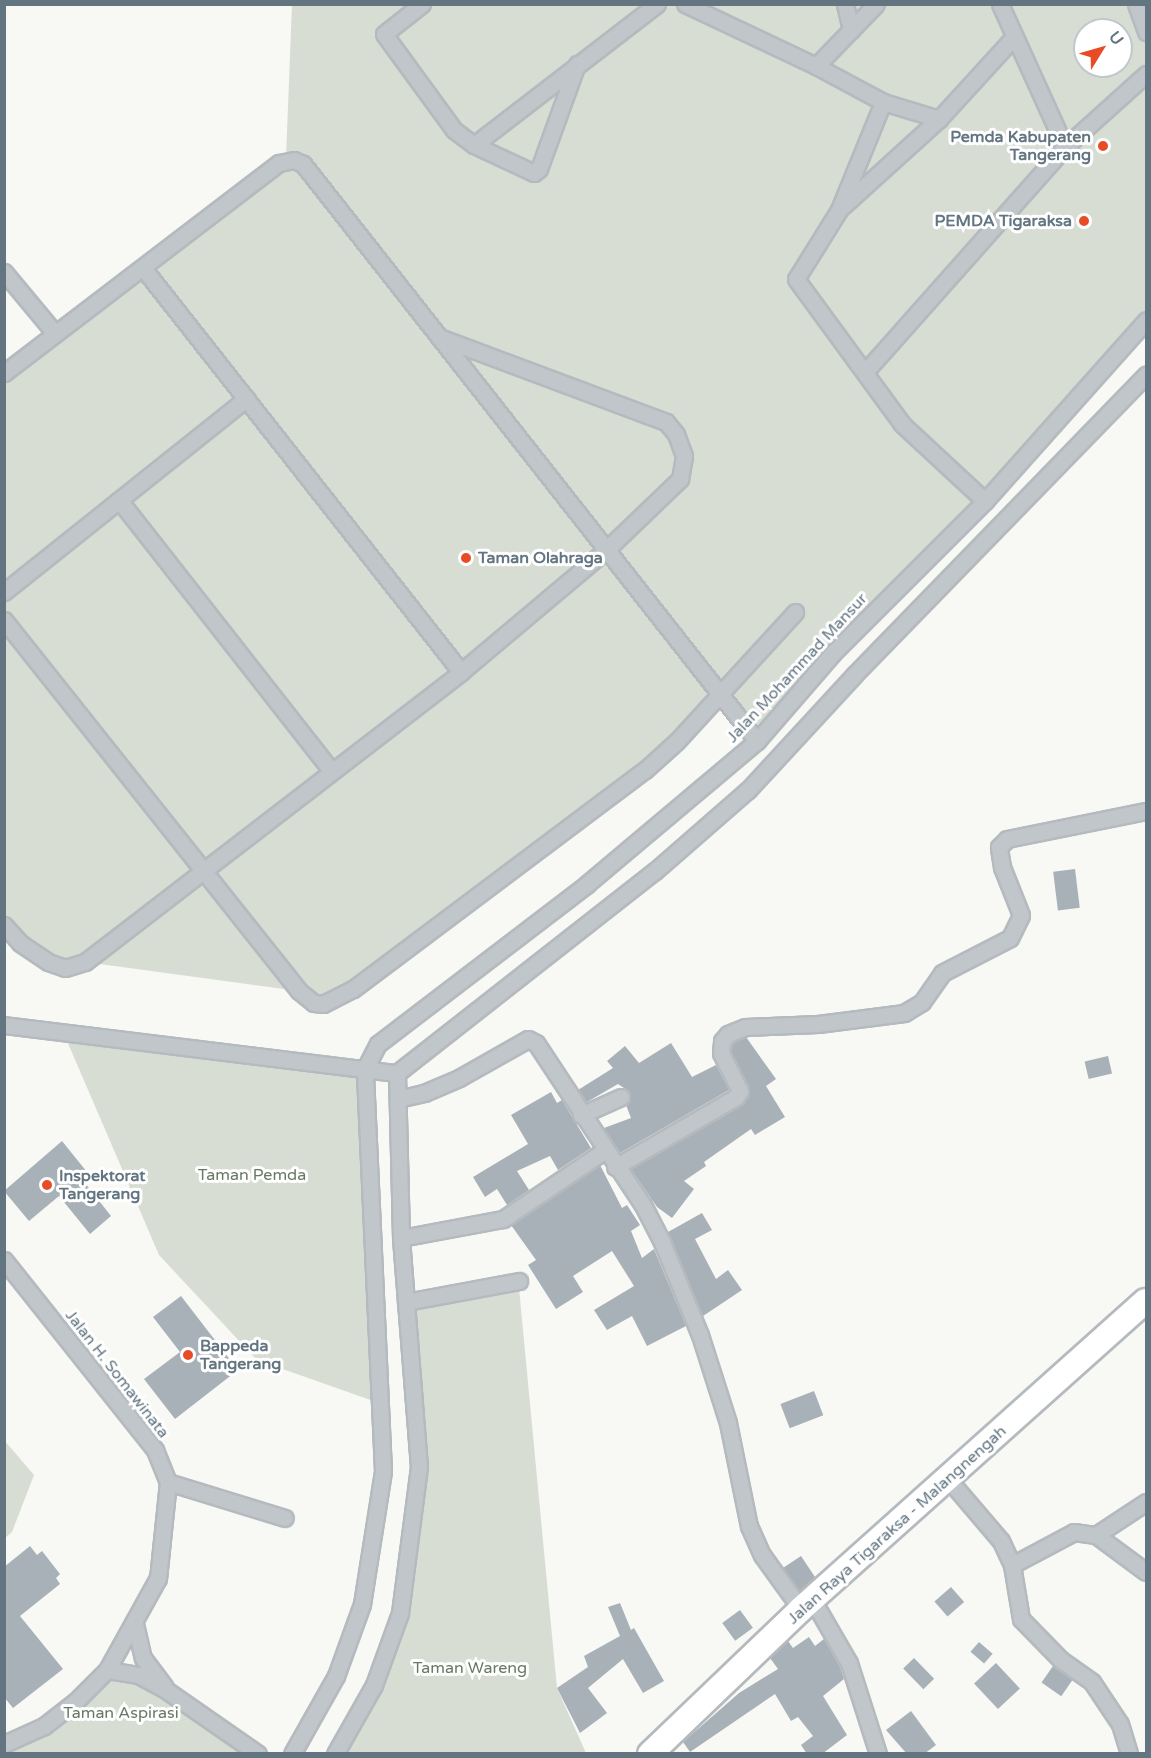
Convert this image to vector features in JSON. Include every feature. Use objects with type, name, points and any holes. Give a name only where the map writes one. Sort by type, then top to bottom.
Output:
[{"type":"main road","name":"Jalan Raya Tigaraksa - Malangnengah","points":[[650,1754],[806,1604],[949,1480],[1146,1301]]},
{"type":"street","points":[[422,4],[384,34],[454,130],[474,145],[537,172],[577,64]]},
{"type":"street","points":[[474,145],[657,4]]},
{"type":"street","points":[[685,4],[816,66],[883,102],[939,119]]},
{"type":"street","points":[[845,4],[851,30]]},
{"type":"street","points":[[816,66],[876,4]]},
{"type":"street","points":[[1000,4],[1013,38],[1065,147]]},
{"type":"street","points":[[1136,4],[1146,32]]},
{"type":"street","points":[[839,210],[939,119],[1013,38]]},
{"type":"street","points":[[865,372],[1065,147],[1146,74]]},
{"type":"street","points":[[883,102],[839,210],[796,279],[921,446],[985,501]]},
{"type":"street","points":[[4,373],[54,332],[143,268],[279,163],[294,160],[303,164],[757,741]]},
{"type":"street","points":[[143,268],[461,672]]},
{"type":"street","points":[[4,272],[54,332]]},
{"type":"street","name":"Jalan Mohammad Mansur","points":[[365,1069],[378,1044],[561,904],[757,741],[832,654],[985,501],[1146,320]]},
{"type":"street","points":[[4,925],[20,944],[48,962],[65,968],[85,962],[461,672],[606,550],[680,478],[684,456],[676,434],[666,422],[439,337]]},
{"type":"street","points":[[4,1025],[397,1073],[655,871],[748,790],[854,675],[1146,375]]},
{"type":"street","points":[[4,592],[246,399]]},
{"type":"street","points":[[119,500],[332,772]]},
{"type":"street","points":[[4,620],[299,991],[314,1003],[324,1004],[353,989],[602,804],[664,753],[795,612]]},
{"type":"street","points":[[615,1167],[736,1096],[740,1091],[721,1053],[722,1041],[728,1034],[745,1028],[818,1024],[903,1013],[922,1002],[942,973],[1010,938],[1021,915],[1014,889],[1002,867],[999,847],[1007,839],[1146,811]]},
{"type":"street","points":[[398,1099],[451,1082],[531,1040],[650,1217],[700,1335],[728,1423],[741,1497],[753,1535],[781,1584],[806,1604],[849,1664],[878,1754]]},
{"type":"street","points":[[292,1754],[336,1676],[362,1604],[383,1471],[365,1069]]},
{"type":"street","points":[[335,1754],[374,1685],[400,1613],[419,1467],[401,1238],[397,1073]]},
{"type":"street","points":[[581,1115],[621,1097]]},
{"type":"street","points":[[401,1238],[503,1219],[604,1151]]},
{"type":"street","name":"Jalan H. Somawinata","points":[[4,1260],[154,1450],[168,1482],[158,1578],[135,1624],[107,1670],[76,1701],[44,1726],[8,1746]]},
{"type":"street","points":[[406,1302],[519,1281]]},
{"type":"street","points":[[949,1480],[1001,1541],[1012,1565],[1021,1619],[1061,1660],[1092,1682],[1114,1714],[1129,1754]]},
{"type":"street","points":[[168,1482],[285,1518]]},
{"type":"street","points":[[1096,1535],[1146,1502]]},
{"type":"street","points":[[1012,1565],[1074,1532],[1096,1535],[1146,1572]]},
{"type":"street","points":[[135,1624],[143,1658],[166,1690]]},
{"type":"street","points":[[107,1670],[138,1675],[166,1690],[258,1754]]},
{"type":"green space","name":"Taman Olahraga","points":[[292,5],[1136,5],[1146,32],[1146,323],[757,741],[722,694],[682,735],[329,1002],[299,991],[85,962],[65,968],[5,925],[5,372],[286,157]]},
{"type":"green space","name":"Taman Pemda","points":[[64,1034],[365,1069],[379,1403],[257,1360],[159,1255]]},
{"type":"green space","name":"Taman Wareng","points":[[519,1288],[557,1688],[586,1753],[335,1754],[400,1613],[419,1467],[406,1307]]},
{"type":"green space","points":[[4,1440],[34,1475],[12,1532],[5,1538]]},
{"type":"green space","name":"Taman Aspirasi","points":[[107,1670],[138,1675],[258,1753],[10,1754],[10,1742],[41,1727]]},
{"type":"building","points":[[1075,869],[1080,908],[1058,910],[1053,872]]},
{"type":"building","points":[[746,1037],[776,1079],[766,1086],[785,1117],[755,1135],[751,1129],[704,1162],[706,1166],[684,1181],[694,1189],[672,1218],[657,1207],[631,1169],[744,1103],[749,1087],[731,1051],[733,1043]]},
{"type":"building","points":[[671,1043],[692,1077],[716,1065],[729,1090],[620,1153],[604,1128],[631,1118],[626,1105],[630,1092],[618,1084],[587,1102],[578,1090],[613,1068],[607,1061],[625,1046],[639,1063]]},
{"type":"building","points":[[1108,1056],[1112,1074],[1089,1079],[1085,1061]]},
{"type":"building","points":[[551,1092],[557,1103],[562,1100],[591,1148],[558,1170],[550,1156],[517,1171],[529,1190],[507,1205],[497,1189],[485,1197],[473,1177],[528,1144],[511,1115]]},
{"type":"building","points":[[62,1141],[87,1172],[81,1178],[111,1216],[90,1234],[59,1196],[29,1221],[4,1191]]},
{"type":"building","points":[[600,1165],[622,1208],[627,1205],[640,1225],[631,1231],[642,1258],[654,1249],[686,1326],[647,1346],[632,1316],[607,1330],[594,1310],[634,1286],[612,1251],[573,1276],[583,1292],[556,1309],[528,1265],[536,1260],[511,1225]]},
{"type":"building","points":[[702,1213],[712,1230],[695,1239],[716,1279],[728,1270],[742,1290],[703,1316],[668,1232]]},
{"type":"building","points":[[181,1296],[238,1370],[175,1419],[144,1379],[180,1352],[153,1317]]},
{"type":"building","points":[[814,1391],[823,1415],[790,1428],[780,1404]]},
{"type":"building","points":[[30,1546],[37,1555],[42,1551],[60,1574],[56,1578],[60,1584],[20,1616],[63,1669],[13,1708],[4,1697],[4,1567]]},
{"type":"building","points":[[801,1556],[815,1577],[800,1591],[783,1568]]},
{"type":"building","points":[[951,1587],[964,1602],[948,1617],[934,1601]]},
{"type":"building","points":[[620,1603],[631,1630],[634,1628],[664,1681],[643,1693],[623,1659],[588,1688],[607,1713],[580,1733],[557,1688],[588,1667],[584,1656],[620,1636],[608,1607]]},
{"type":"building","points":[[740,1610],[753,1628],[735,1641],[722,1623]]},
{"type":"building","points":[[809,1637],[815,1646],[824,1639],[840,1667],[844,1679],[823,1696],[847,1735],[822,1754],[807,1754],[801,1745],[813,1736],[798,1717],[791,1721],[775,1694],[690,1752],[683,1742],[739,1693],[778,1669],[770,1658],[788,1641],[793,1648]]},
{"type":"building","points":[[979,1642],[993,1654],[984,1664],[970,1652]]},
{"type":"building","points":[[914,1658],[934,1679],[923,1689],[903,1668]]},
{"type":"building","points":[[996,1663],[1020,1689],[998,1709],[974,1683]]},
{"type":"building","points":[[1053,1666],[1073,1680],[1061,1696],[1042,1682]]},
{"type":"building","points":[[911,1711],[936,1745],[924,1754],[907,1754],[886,1730]]},
{"type":"place","name":"Pemda Kabupaten Tangerang","points":[[1103,146]]},
{"type":"place","name":"PEMDA Tigaraksa","points":[[1084,221]]},
{"type":"place","name":"Taman Olahraga","points":[[466,558]]},
{"type":"place","name":"Inspektorat Tangerang","points":[[47,1185]]},
{"type":"place","name":"Bappeda Tangerang","points":[[188,1355]]}]
